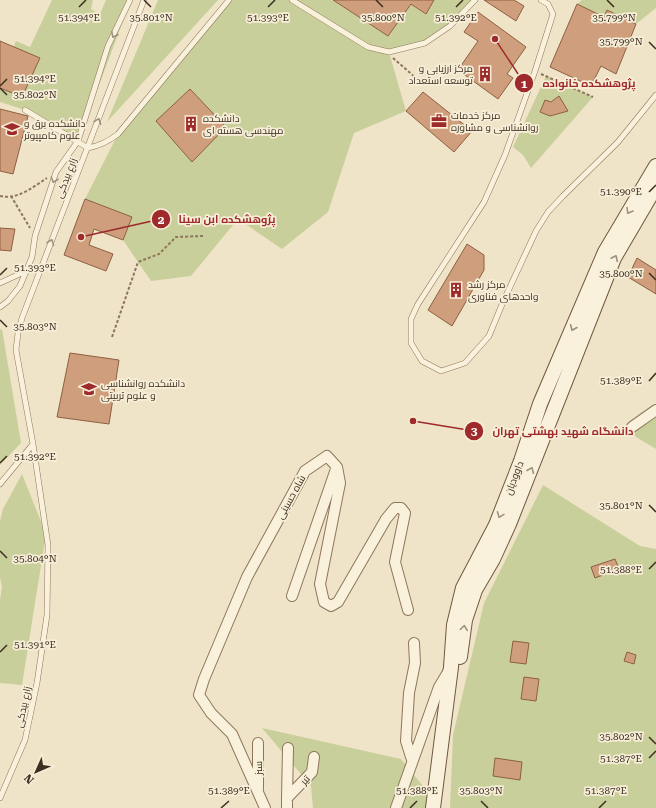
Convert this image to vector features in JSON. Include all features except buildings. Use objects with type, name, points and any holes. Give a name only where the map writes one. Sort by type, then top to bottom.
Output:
[{"type":"street","name":"داوودیان","points":[[433,808],[455,666],[465,620],[475,590],[493,558],[509,524],[605,252],[656,166]]},
{"type":"street","name":"داوودیان","points":[[566,361],[614,258],[656,186]]},
{"type":"street","points":[[632,427],[656,410]]},
{"type":"street","name":"شاه حسینی","points":[[265,808],[232,734],[211,713],[199,695],[239,593],[305,471],[327,456],[337,467]]},
{"type":"street","points":[[292,596],[337,467]]},
{"type":"street","points":[[337,467],[340,483],[320,584],[324,602],[331,606],[338,602],[386,519],[395,508],[401,508],[405,512],[395,562],[408,610]]},
{"type":"street","points":[[412,760],[406,741],[409,692],[415,663],[414,643]]},
{"type":"street","name":"داوودیان","points":[[439,808],[455,666]]},
{"type":"street","points":[[396,808],[439,687],[455,666]]},
{"type":"street","name":"سبز","points":[[258,743],[258,793]]},
{"type":"street","name":"تیر","points":[[287,803],[288,748]]},
{"type":"street","name":"تیر","points":[[287,803],[312,772],[314,758]]},
{"type":"lane","name":"زارع بیدکی","points":[[0,307],[8,301],[20,286],[32,257],[35,236],[56,172],[78,141],[108,46],[130,0]]},
{"type":"lane","name":"زارع بیدکی","points":[[0,798],[25,740],[37,683],[47,615],[48,545],[33,444],[16,350],[22,318],[144,0]]},
{"type":"lane","points":[[26,110],[88,148],[104,143],[118,134],[229,0]]},
{"type":"lane","points":[[292,0],[368,47],[389,52],[425,43],[450,26],[475,0]]},
{"type":"lane","points":[[541,0],[548,4],[553,14],[535,71],[505,156],[484,202],[418,304],[411,319],[411,343],[422,362],[441,371],[465,363],[488,336],[502,302],[536,231],[548,212],[618,142],[656,95]]},
{"type":"lane","points":[[0,283],[26,271]]},
{"type":"lane","points":[[0,484],[33,444]]},
{"type":"path","points":[[394,59],[424,85]]},
{"type":"path","points":[[535,71],[593,97]]},
{"type":"path","points":[[0,196],[18,195],[56,172]]},
{"type":"path","points":[[11,196],[35,236]]},
{"type":"path","points":[[112,337],[138,262],[159,254],[176,236],[203,236]]},
{"type":"green space","points":[[52,0],[93,0],[91,9],[100,14],[106,0],[131,0],[78,141],[25,110],[0,102],[0,77],[16,41],[30,47]]},
{"type":"green space","points":[[158,0],[218,0],[107,122]]},
{"type":"green space","points":[[229,0],[332,0],[388,36],[411,4],[425,14],[434,0],[475,0],[450,26],[425,43],[389,52],[406,111],[354,133],[328,212],[282,249],[238,219],[191,276],[151,281],[123,240],[132,217],[85,199],[118,134]]},
{"type":"green space","points":[[582,0],[656,0],[656,8],[636,24],[607,10],[604,17],[577,4]]},
{"type":"green space","points":[[546,76],[593,97],[531,168],[523,155],[513,147]]},
{"type":"green space","points":[[2,329],[21,443],[0,465],[0,330]]},
{"type":"green space","points":[[656,415],[656,449],[631,434]]},
{"type":"green space","points":[[22,474],[46,534],[22,685],[0,683],[0,600],[2,587],[0,577],[0,521],[3,509]]},
{"type":"green space","points":[[543,485],[640,546],[656,549],[656,808],[450,808],[453,735],[484,603]]},
{"type":"green space","points":[[262,728],[401,759],[427,791],[426,808],[313,808],[311,786]]},
{"type":"place","name":"پژوهشکده خانواده","points":[[495,39]]},
{"type":"place","name":"مرکز ارزیابی و توسعه استعداد","points":[[485,74]]},
{"type":"place","name":"مرکز خدمات روانشناسی و مشاوره","points":[[439,121]]},
{"type":"place","name":"دانشکده مهندسی هسته ای","points":[[191,124]]},
{"type":"place","name":"دانشکده برق و علوم کامپیوتر","points":[[12,129]]},
{"type":"place","name":"پژوهشکده ابن سینا","points":[[81,237]]},
{"type":"place","name":"مرکز رشد واحدهای فناوری","points":[[456,290]]},
{"type":"place","name":"دانشکده روانشناسی و علوم تربیتی","points":[[89,389]]},
{"type":"place","name":"دانشگاه شهید بهشتی تهران","points":[[413,421]]}]
